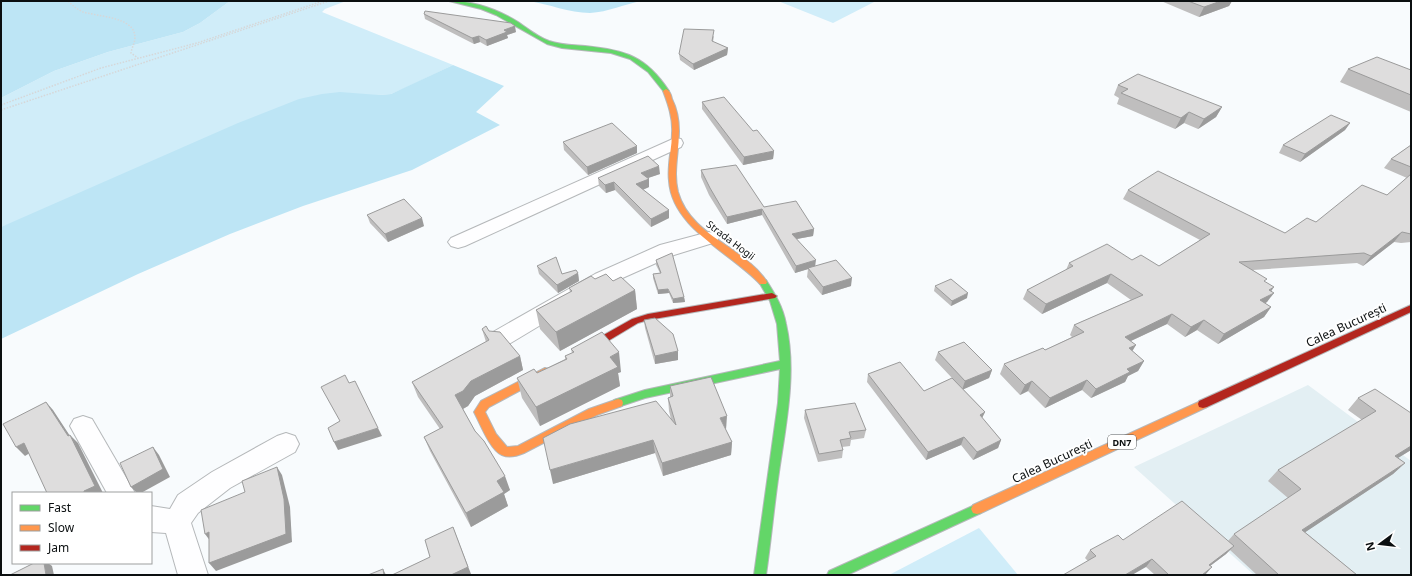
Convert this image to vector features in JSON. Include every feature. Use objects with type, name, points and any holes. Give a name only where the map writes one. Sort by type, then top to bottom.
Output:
[{"type":"main road","name":"Strada Hogii","points":[[452,1],[491,10],[520,26],[534,36],[549,43],[565,47],[611,50],[642,61],[656,76],[667,95],[676,120],[672,184],[677,199],[685,215],[694,226],[754,272],[766,284],[779,314],[782,329],[784,364],[781,412],[760,575]]},
{"type":"main road","points":[[568,359],[635,321],[648,317],[772,296]]},
{"type":"main road","name":"Calea București","points":[[833,575],[1411,308]]},
{"type":"main road","points":[[555,367],[485,404],[479,412],[481,420],[502,450],[511,453],[520,450],[593,412],[619,402],[646,394],[784,364]]},
{"type":"street","points":[[458,242],[675,144]]},
{"type":"street","points":[[501,338],[602,279],[667,250],[709,238]]},
{"type":"street","points":[[83,426],[120,492]]},
{"type":"street","points":[[193,575],[164,521],[221,480],[286,444]]},
{"type":"path","points":[[68,1],[81,10],[93,15],[112,18],[127,24],[134,31],[135,42],[131,53],[138,58]]},
{"type":"path","points":[[1,105],[101,68],[198,44],[323,1]]},
{"type":"path","points":[[1,110],[329,1]]},
{"type":"shaded area","points":[[1,1],[230,1],[200,23],[183,32],[108,52],[54,71],[1,98]]},
{"type":"shaded area","points":[[230,1],[346,1],[325,9],[322,12],[453,65],[391,94],[379,95],[1,227],[1,98],[54,71],[108,52],[183,32],[200,23]]},
{"type":"shaded area","points":[[529,1],[642,1],[603,11],[582,13]]},
{"type":"shaded area","points":[[778,1],[876,1],[833,23]]},
{"type":"shaded area","points":[[453,65],[504,86],[476,112],[500,125],[412,170],[303,206],[230,234],[138,274],[1,339],[1,227],[238,123],[299,99],[340,92],[379,95],[391,94]]},
{"type":"shaded area","points":[[1308,385],[1411,461],[1411,575],[1254,575],[1134,467]]},
{"type":"shaded area","points":[[979,528],[1018,575],[889,575]]},
{"type":"building","points":[[1188,1],[1221,1],[1204,7]]},
{"type":"building","points":[[425,11],[511,23],[515,26],[504,30],[507,32],[486,40],[479,36],[472,38],[424,14]]},
{"type":"building","points":[[684,29],[714,30],[712,41],[728,48],[693,64],[679,54]]},
{"type":"building","points":[[1377,57],[1411,70],[1411,95],[1348,69]]},
{"type":"building","points":[[1138,74],[1222,107],[1204,119],[1189,112],[1181,118],[1121,93],[1128,89],[1118,85]]},
{"type":"building","points":[[724,97],[753,131],[757,130],[774,151],[744,157],[702,102]]},
{"type":"building","points":[[1331,115],[1350,123],[1305,154],[1283,145]]},
{"type":"building","points":[[612,123],[637,146],[587,167],[563,142]]},
{"type":"building","points":[[1411,145],[1411,167],[1391,159]]},
{"type":"building","points":[[648,156],[659,166],[641,173],[649,179],[636,184],[669,210],[651,219],[614,182],[605,185],[598,178]]},
{"type":"building","points":[[736,165],[764,207],[796,201],[814,229],[792,234],[816,260],[796,266],[762,209],[727,217],[701,170]]},
{"type":"building","points":[[1158,171],[1285,233],[1307,218],[1316,222],[1362,185],[1387,195],[1411,174],[1411,234],[1402,232],[1371,256],[1364,253],[1239,262],[1267,279],[1264,281],[1274,287],[1269,290],[1274,293],[1260,300],[1271,307],[1224,334],[1204,320],[1191,327],[1172,314],[1125,337],[1136,345],[1129,348],[1144,361],[1127,369],[1130,372],[1096,389],[1087,380],[1050,398],[1032,381],[1025,385],[1004,364],[1043,348],[1045,350],[1084,332],[1074,325],[1143,295],[1111,274],[1046,304],[1027,290],[1073,266],[1069,263],[1107,244],[1132,260],[1141,255],[1159,266],[1210,234],[1128,190]]},
{"type":"building","points":[[404,199],[422,218],[385,234],[367,215]]},
{"type":"building","points":[[672,253],[684,297],[673,299],[668,289],[658,290],[653,274],[661,273],[656,260]]},
{"type":"building","points":[[556,257],[562,274],[576,270],[578,273],[557,285],[537,266]]},
{"type":"building","points":[[836,260],[852,278],[823,287],[808,268]]},
{"type":"building","points":[[606,274],[613,281],[621,277],[635,290],[556,332],[536,310],[572,291],[569,288],[591,276],[595,279]]},
{"type":"building","points":[[951,279],[968,293],[952,301],[935,286]]},
{"type":"building","points":[[655,318],[673,334],[678,351],[655,356],[644,320]]},
{"type":"building","points":[[486,326],[489,331],[500,332],[520,356],[471,381],[463,391],[455,395],[475,431],[484,441],[505,476],[497,481],[504,492],[466,513],[424,437],[443,427],[412,382],[489,340],[482,329]]},
{"type":"building","points":[[602,332],[619,352],[610,357],[618,367],[536,407],[517,378],[534,369],[537,373],[567,359],[565,356],[574,352],[571,349]]},
{"type":"building","points":[[964,342],[992,370],[965,381],[938,352]]},
{"type":"building","points":[[900,362],[924,391],[952,378],[985,412],[980,415],[1001,440],[977,452],[964,437],[928,452],[868,374]]},
{"type":"building","points":[[345,375],[349,383],[355,381],[378,428],[334,442],[328,428],[340,421],[321,387]]},
{"type":"building","points":[[711,377],[727,416],[720,418],[732,442],[662,463],[653,440],[550,470],[543,438],[570,424],[656,401],[676,425],[668,398],[673,396],[670,386]]},
{"type":"building","points":[[1375,389],[1411,413],[1411,446],[1395,456],[1405,463],[1302,530],[1357,575],[1279,575],[1234,534],[1301,489],[1278,470],[1376,411],[1358,398]]},
{"type":"building","points":[[46,402],[68,436],[70,435],[95,486],[84,492],[47,492],[24,443],[16,447],[3,424]]},
{"type":"building","points":[[855,403],[866,430],[849,432],[851,438],[840,440],[843,450],[819,454],[805,410]]},
{"type":"building","points":[[153,447],[163,469],[131,487],[120,463]]},
{"type":"building","points":[[277,467],[284,499],[286,534],[209,563],[209,532],[205,534],[201,510],[245,492],[242,481]]},
{"type":"building","points":[[1182,501],[1234,546],[1209,565],[1212,567],[1202,575],[1169,575],[1152,559],[1125,575],[1063,575],[1096,556],[1090,550],[1118,535],[1123,540]]},
{"type":"building","points":[[453,527],[468,567],[451,575],[392,575],[430,557],[425,540]]},
{"type":"building","points":[[32,564],[44,564],[46,575],[10,575]]},
{"type":"building","points":[[383,569],[384,575],[368,575]]},
{"type":"traffic: fast","points":[[452,1],[468,4],[498,14],[549,43],[562,46],[611,51],[632,58],[651,70],[666,91]]},
{"type":"traffic: fast","points":[[760,575],[780,429],[785,376],[785,349],[782,324],[775,301],[763,282]]},
{"type":"traffic: fast","points":[[618,403],[645,394],[784,364]]},
{"type":"traffic: fast","points":[[833,575],[977,509]]},
{"type":"traffic: slow","points":[[666,91],[673,111],[676,127],[672,182],[676,198],[683,212],[704,234],[741,261],[763,282]]},
{"type":"traffic: slow","points":[[545,372],[485,404],[479,412],[492,437],[504,451],[511,452],[520,450],[593,412],[618,403]]},
{"type":"traffic: slow","points":[[977,509],[1203,404]]},
{"type":"traffic: jam","points":[[580,353],[635,321],[648,317],[772,296]]},
{"type":"traffic: jam","points":[[1203,404],[1411,308]]}]
